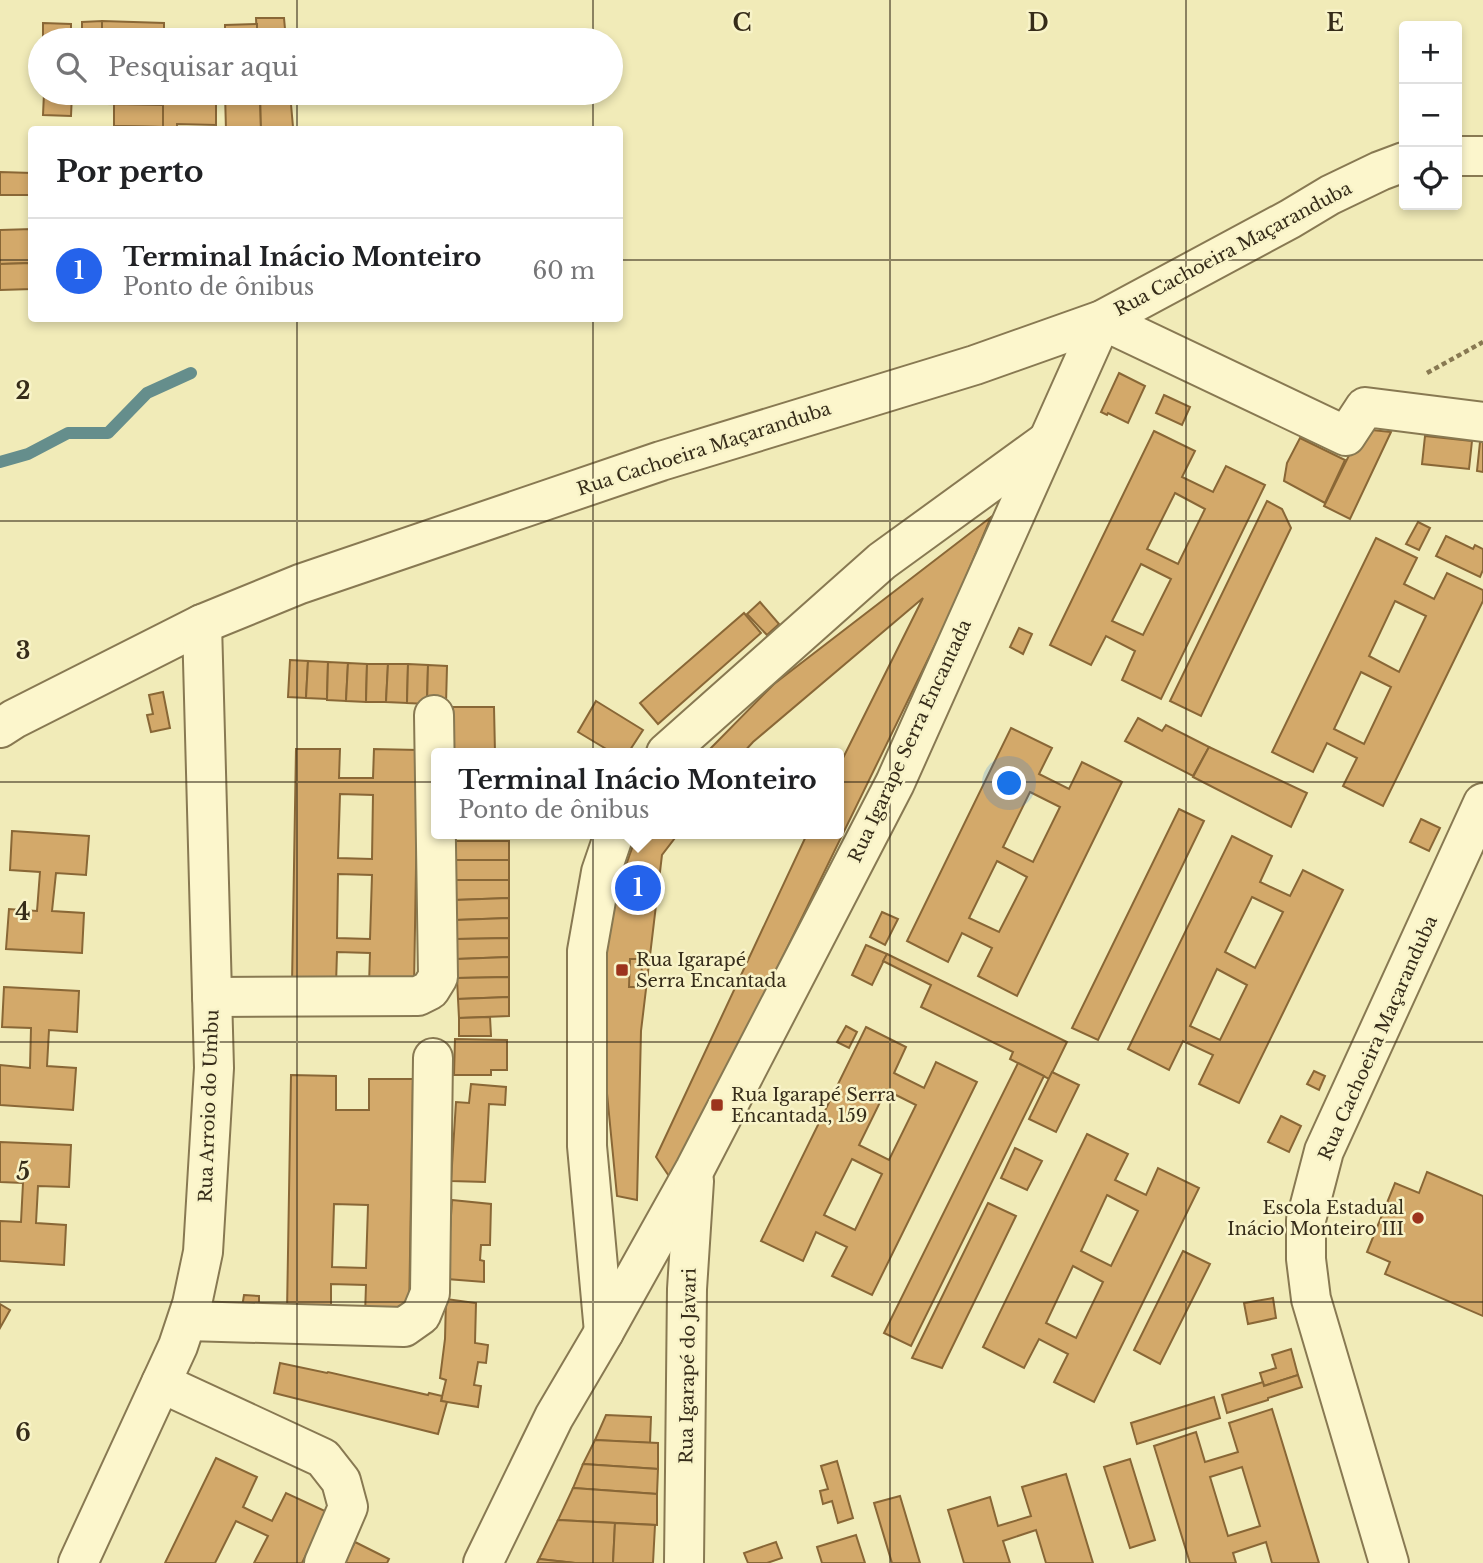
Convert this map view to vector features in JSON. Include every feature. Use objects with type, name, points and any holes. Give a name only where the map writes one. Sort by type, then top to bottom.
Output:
[{"type":"street","points":[[1462,156],[1483,156]]},
{"type":"street","name":"Rua Cachoeira Maçaranduba","points":[[0,728],[202,624],[300,583],[661,461],[975,365],[1102,320],[1331,195],[1399,164]]},
{"type":"street","points":[[1102,320],[1346,436],[1365,407],[1483,422]]},
{"type":"street","name":"Rua Igarape Serra Encantada","points":[[483,1563],[554,1417],[695,1169],[895,783],[1102,320]]},
{"type":"street","name":"Rua Igarape Serra Encantada","points":[[672,748],[882,561],[1047,442]]},
{"type":"street","name":"Rua Arroio do Umbu","points":[[78,1563],[178,1346],[192,1304],[203,1252],[214,1068],[202,624]]},
{"type":"street","points":[[433,715],[434,748]]},
{"type":"street","name":"Rua Cachoeira Maçaranduba","points":[[1389,1563],[1311,1299],[1306,1259],[1306,1220],[1324,1151],[1483,803]]},
{"type":"street","points":[[212,997],[418,996],[430,990],[438,977],[435,839]]},
{"type":"street","points":[[604,1332],[587,1146],[587,951],[601,872],[612,839]]},
{"type":"street","points":[[187,1321],[404,1327],[421,1315],[430,1293],[433,1058]]},
{"type":"street","name":"Rua Igarapé do Javari","points":[[684,1563],[687,1289],[695,1169]]},
{"type":"street","points":[[161,1383],[323,1458],[341,1481],[348,1507],[324,1563]]},
{"type":"building","points":[[256,18],[284,18],[285,28],[256,28]]},
{"type":"building","points":[[102,21],[102,28],[82,28],[82,22]]},
{"type":"building","points":[[102,21],[164,23],[164,28],[102,28]]},
{"type":"building","points":[[43,23],[71,24],[71,28],[43,28]]},
{"type":"building","points":[[257,24],[257,28],[225,28],[225,25]]},
{"type":"building","points":[[43,105],[71,105],[71,116],[43,115]]},
{"type":"building","points":[[114,105],[163,105],[163,126],[114,126]]},
{"type":"building","points":[[163,105],[216,105],[216,125],[163,126]]},
{"type":"building","points":[[225,105],[260,105],[261,126],[226,126]]},
{"type":"building","points":[[260,105],[291,105],[293,126],[261,126]]},
{"type":"building","points":[[0,172],[28,173],[28,195],[0,195]]},
{"type":"building","points":[[28,229],[28,263],[0,264],[0,230]]},
{"type":"building","points":[[28,263],[28,289],[0,290],[0,264]]},
{"type":"building","points":[[1119,373],[1145,386],[1128,423],[1101,412]]},
{"type":"building","points":[[1164,395],[1190,407],[1182,425],[1156,413]]},
{"type":"building","points":[[1362,429],[1391,432],[1350,519],[1324,506]]},
{"type":"building","points":[[1154,431],[1195,451],[1182,477],[1213,492],[1226,466],[1265,485],[1161,699],[1122,680],[1135,651],[1106,636],[1091,665],[1050,645]],"holes":[[[1175,493],[1205,509],[1178,564],[1147,549]],[[1141,564],[1171,579],[1143,635],[1112,621]]]},
{"type":"building","points":[[1425,436],[1472,441],[1469,469],[1422,464]]},
{"type":"building","points":[[1300,438],[1345,460],[1325,503],[1284,481],[1287,463]]},
{"type":"building","points":[[1480,442],[1483,442],[1483,472],[1477,471]]},
{"type":"building","points":[[1267,501],[1282,509],[1291,528],[1201,716],[1170,701]]},
{"type":"building","points":[[991,517],[952,610],[844,831],[844,756],[923,598],[748,748],[711,748],[774,684]]},
{"type":"building","points":[[1418,522],[1430,528],[1419,550],[1406,544]]},
{"type":"building","points":[[1446,536],[1473,549],[1475,545],[1483,549],[1483,570],[1480,577],[1436,556]]},
{"type":"building","points":[[1376,538],[1417,558],[1404,584],[1434,599],[1447,573],[1483,590],[1483,601],[1383,806],[1343,786],[1357,758],[1327,743],[1313,772],[1272,752]],"holes":[[[1395,601],[1426,616],[1399,672],[1369,656]],[[1361,672],[1391,687],[1364,744],[1334,729]]]},
{"type":"building","points":[[760,602],[779,624],[767,635],[747,614]]},
{"type":"building","points":[[744,613],[761,633],[658,724],[640,703]]},
{"type":"building","points":[[1019,628],[1032,634],[1023,654],[1010,647]]},
{"type":"building","points":[[290,660],[308,661],[306,698],[288,697]]},
{"type":"building","points":[[308,661],[328,662],[327,699],[306,698]]},
{"type":"building","points":[[328,662],[348,663],[346,701],[327,700]]},
{"type":"building","points":[[348,663],[367,664],[366,702],[346,701]]},
{"type":"building","points":[[367,664],[388,664],[386,702],[366,702]]},
{"type":"building","points":[[388,664],[408,664],[407,703],[386,702]]},
{"type":"building","points":[[408,664],[428,665],[427,704],[407,703]]},
{"type":"building","points":[[428,665],[447,666],[446,705],[427,704]]},
{"type":"building","points":[[163,692],[170,728],[151,732],[147,715],[153,714],[149,695]]},
{"type":"building","points":[[596,701],[643,730],[631,748],[605,748],[578,732]]},
{"type":"building","points":[[453,707],[494,707],[495,748],[454,748]]},
{"type":"building","points":[[1138,718],[1162,731],[1166,725],[1209,747],[1193,776],[1125,741]]},
{"type":"building","points":[[1011,728],[1052,748],[1039,774],[1069,789],[1082,762],[1122,782],[1017,996],[978,976],[992,948],[962,933],[948,962],[907,941]],"holes":[[[1030,792],[1060,807],[1033,862],[1003,847]],[[997,861],[1027,877],[999,932],[969,918]]]},
{"type":"building","points":[[1209,747],[1307,793],[1291,827],[1193,777]]},
{"type":"building","points":[[296,749],[340,749],[339,778],[373,778],[374,749],[418,750],[414,986],[369,985],[370,953],[337,952],[336,985],[292,984]],"holes":[[[340,794],[373,795],[372,859],[338,858]],[[338,874],[372,875],[370,939],[337,938]]]},
{"type":"building","points":[[1179,809],[1204,821],[1098,1040],[1072,1028]]},
{"type":"building","points":[[1421,819],[1440,828],[1429,851],[1410,842]]},
{"type":"building","points":[[12,831],[89,836],[86,875],[56,873],[52,911],[84,913],[82,953],[6,949],[9,909],[37,911],[40,872],[10,870]]},
{"type":"building","points":[[1232,836],[1272,856],[1260,882],[1290,896],[1303,870],[1343,890],[1239,1103],[1199,1084],[1213,1055],[1183,1041],[1169,1070],[1128,1049]],"holes":[[[1252,897],[1283,912],[1255,968],[1225,952]],[[1217,969],[1247,985],[1220,1040],[1190,1026]]]},
{"type":"building","points":[[635,839],[674,839],[662,855],[641,1031],[637,1200],[617,1196],[601,1032],[606,922]]},
{"type":"building","points":[[805,839],[840,839],[673,1182],[656,1157]]},
{"type":"building","points":[[455,841],[509,841],[509,860],[456,860]]},
{"type":"building","points":[[456,860],[509,860],[509,880],[455,880]]},
{"type":"building","points":[[455,880],[509,880],[509,898],[455,900]]},
{"type":"building","points":[[509,898],[509,918],[456,920],[455,900]]},
{"type":"building","points":[[882,912],[898,919],[885,945],[870,937]]},
{"type":"building","points":[[509,918],[509,938],[457,939],[456,920]]},
{"type":"building","points":[[509,938],[509,957],[457,959],[457,939]]},
{"type":"building","points":[[866,945],[887,954],[872,985],[852,975]]},
{"type":"building","points":[[887,954],[1067,1042],[1049,1079],[1010,1059],[1013,1052],[921,1007],[931,985],[883,961]]},
{"type":"building","points":[[509,957],[509,977],[457,978],[457,959]]},
{"type":"building","points":[[630,959],[642,959],[641,987],[629,987]]},
{"type":"building","points":[[509,977],[509,997],[458,999],[457,978]]},
{"type":"building","points":[[4,987],[79,991],[77,1032],[49,1030],[47,1066],[76,1068],[73,1110],[0,1105],[0,1065],[30,1068],[31,1028],[2,1027]]},
{"type":"building","points":[[509,997],[509,1016],[459,1018],[458,999]]},
{"type":"building","points":[[490,1017],[491,1036],[459,1036],[459,1018]]},
{"type":"building","points":[[846,1026],[857,1032],[849,1048],[837,1042]]},
{"type":"building","points":[[866,1027],[906,1047],[894,1073],[924,1088],[936,1062],[977,1082],[872,1295],[832,1276],[847,1247],[816,1232],[803,1261],[761,1241]],"holes":[[[886,1090],[916,1105],[889,1160],[859,1145]],[[852,1159],[882,1174],[855,1230],[824,1215]]]},
{"type":"building","points":[[455,1039],[507,1040],[507,1070],[491,1070],[491,1075],[454,1075]]},
{"type":"building","points":[[1018,1063],[1044,1076],[911,1346],[884,1333]]},
{"type":"building","points":[[1314,1071],[1325,1076],[1319,1090],[1307,1084]]},
{"type":"building","points":[[1052,1072],[1079,1085],[1056,1132],[1029,1119]]},
{"type":"building","points":[[291,1075],[336,1076],[336,1110],[369,1110],[369,1079],[413,1079],[409,1315],[365,1315],[366,1285],[331,1284],[331,1313],[287,1312]],"holes":[[[334,1204],[368,1205],[366,1268],[332,1267]]]},
{"type":"building","points":[[471,1084],[506,1087],[505,1105],[489,1104],[485,1182],[451,1181],[456,1102],[469,1103]]},
{"type":"building","points":[[1281,1116],[1301,1126],[1289,1152],[1268,1142]]},
{"type":"building","points":[[1087,1134],[1128,1154],[1115,1180],[1146,1195],[1158,1168],[1199,1188],[1094,1402],[1054,1382],[1068,1354],[1039,1339],[1024,1368],[983,1347]],"holes":[[[1107,1195],[1138,1211],[1111,1266],[1081,1251]],[[1073,1266],[1103,1282],[1076,1338],[1046,1323]]]},
{"type":"building","points":[[0,1142],[71,1145],[69,1187],[38,1186],[36,1223],[66,1225],[64,1265],[0,1261],[0,1221],[21,1222],[23,1183],[0,1182]]},
{"type":"building","points":[[1015,1148],[1042,1161],[1027,1190],[1001,1178]]},
{"type":"building","points":[[1427,1172],[1483,1196],[1483,1316],[1385,1274],[1390,1262],[1367,1252],[1395,1183],[1419,1193]]},
{"type":"building","points":[[452,1200],[491,1204],[490,1245],[481,1245],[480,1260],[484,1261],[484,1282],[447,1279]]},
{"type":"building","points":[[988,1203],[1016,1216],[942,1368],[912,1358]]},
{"type":"building","points":[[1183,1251],[1210,1264],[1160,1364],[1134,1350]]},
{"type":"building","points":[[244,1295],[259,1296],[259,1307],[242,1307]]},
{"type":"building","points":[[1273,1298],[1276,1318],[1248,1324],[1244,1303]]},
{"type":"building","points":[[446,1299],[476,1303],[475,1343],[488,1345],[486,1363],[478,1362],[474,1385],[481,1386],[478,1407],[441,1401],[446,1380],[440,1378]]},
{"type":"building","points":[[0,1304],[10,1310],[0,1328]]},
{"type":"building","points":[[1291,1349],[1298,1375],[1264,1386],[1260,1373],[1276,1368],[1272,1355]]},
{"type":"building","points":[[280,1363],[442,1396],[441,1401],[447,1402],[438,1434],[274,1393]]},
{"type":"building","points":[[1298,1375],[1302,1387],[1227,1413],[1222,1395],[1263,1382],[1264,1386]]},
{"type":"building","points":[[1214,1397],[1220,1418],[1137,1444],[1131,1423]]},
{"type":"building","points":[[1272,1409],[1319,1563],[1272,1563],[1266,1542],[1233,1553],[1236,1563],[1190,1563],[1154,1446],[1196,1432],[1205,1462],[1238,1452],[1229,1423]],"holes":[[[1242,1467],[1260,1526],[1228,1536],[1210,1477]]]},
{"type":"building","points":[[606,1415],[651,1417],[650,1443],[595,1440]]},
{"type":"building","points":[[595,1440],[658,1443],[658,1469],[583,1464]]},
{"type":"building","points":[[216,1458],[257,1477],[243,1507],[272,1521],[286,1493],[327,1512],[302,1563],[254,1563],[268,1536],[236,1521],[215,1563],[165,1563]]},
{"type":"building","points":[[1130,1459],[1155,1540],[1130,1548],[1104,1467]]},
{"type":"building","points":[[837,1461],[853,1518],[838,1523],[832,1501],[823,1504],[820,1491],[828,1489],[821,1466]]},
{"type":"building","points":[[583,1464],[658,1469],[657,1494],[573,1488]]},
{"type":"building","points":[[1066,1474],[1093,1563],[1046,1563],[1036,1530],[1003,1541],[1010,1563],[964,1563],[948,1510],[990,1497],[998,1526],[1031,1516],[1022,1487]]},
{"type":"building","points":[[573,1488],[657,1494],[657,1525],[558,1520]]},
{"type":"building","points":[[900,1496],[920,1563],[892,1563],[874,1503]]},
{"type":"building","points":[[558,1520],[615,1523],[613,1563],[539,1559]]},
{"type":"building","points":[[615,1523],[655,1525],[653,1563],[613,1563]]},
{"type":"building","points":[[856,1535],[865,1563],[822,1563],[817,1547]]},
{"type":"building","points":[[355,1542],[389,1559],[387,1563],[344,1563]]},
{"type":"building","points":[[776,1542],[782,1558],[767,1563],[748,1563],[744,1553]]},
{"type":"building","points":[[539,1559],[575,1563],[537,1563]]},
{"type":"waterway","points":[[0,462],[28,454],[68,433],[108,433],[147,393],[191,373]]},
{"type":"place","name":"Terminal Inácio Monteiro","points":[[638,888]]},
{"type":"place","name":"Rua Igarapé Serra Encantada","points":[[622,970]]},
{"type":"place","name":"Rua Igarapé Serra Encantada, 159","points":[[717,1105]]},
{"type":"place","name":"Escola Estadual Inácio Monteiro III","points":[[1418,1218]]}]
